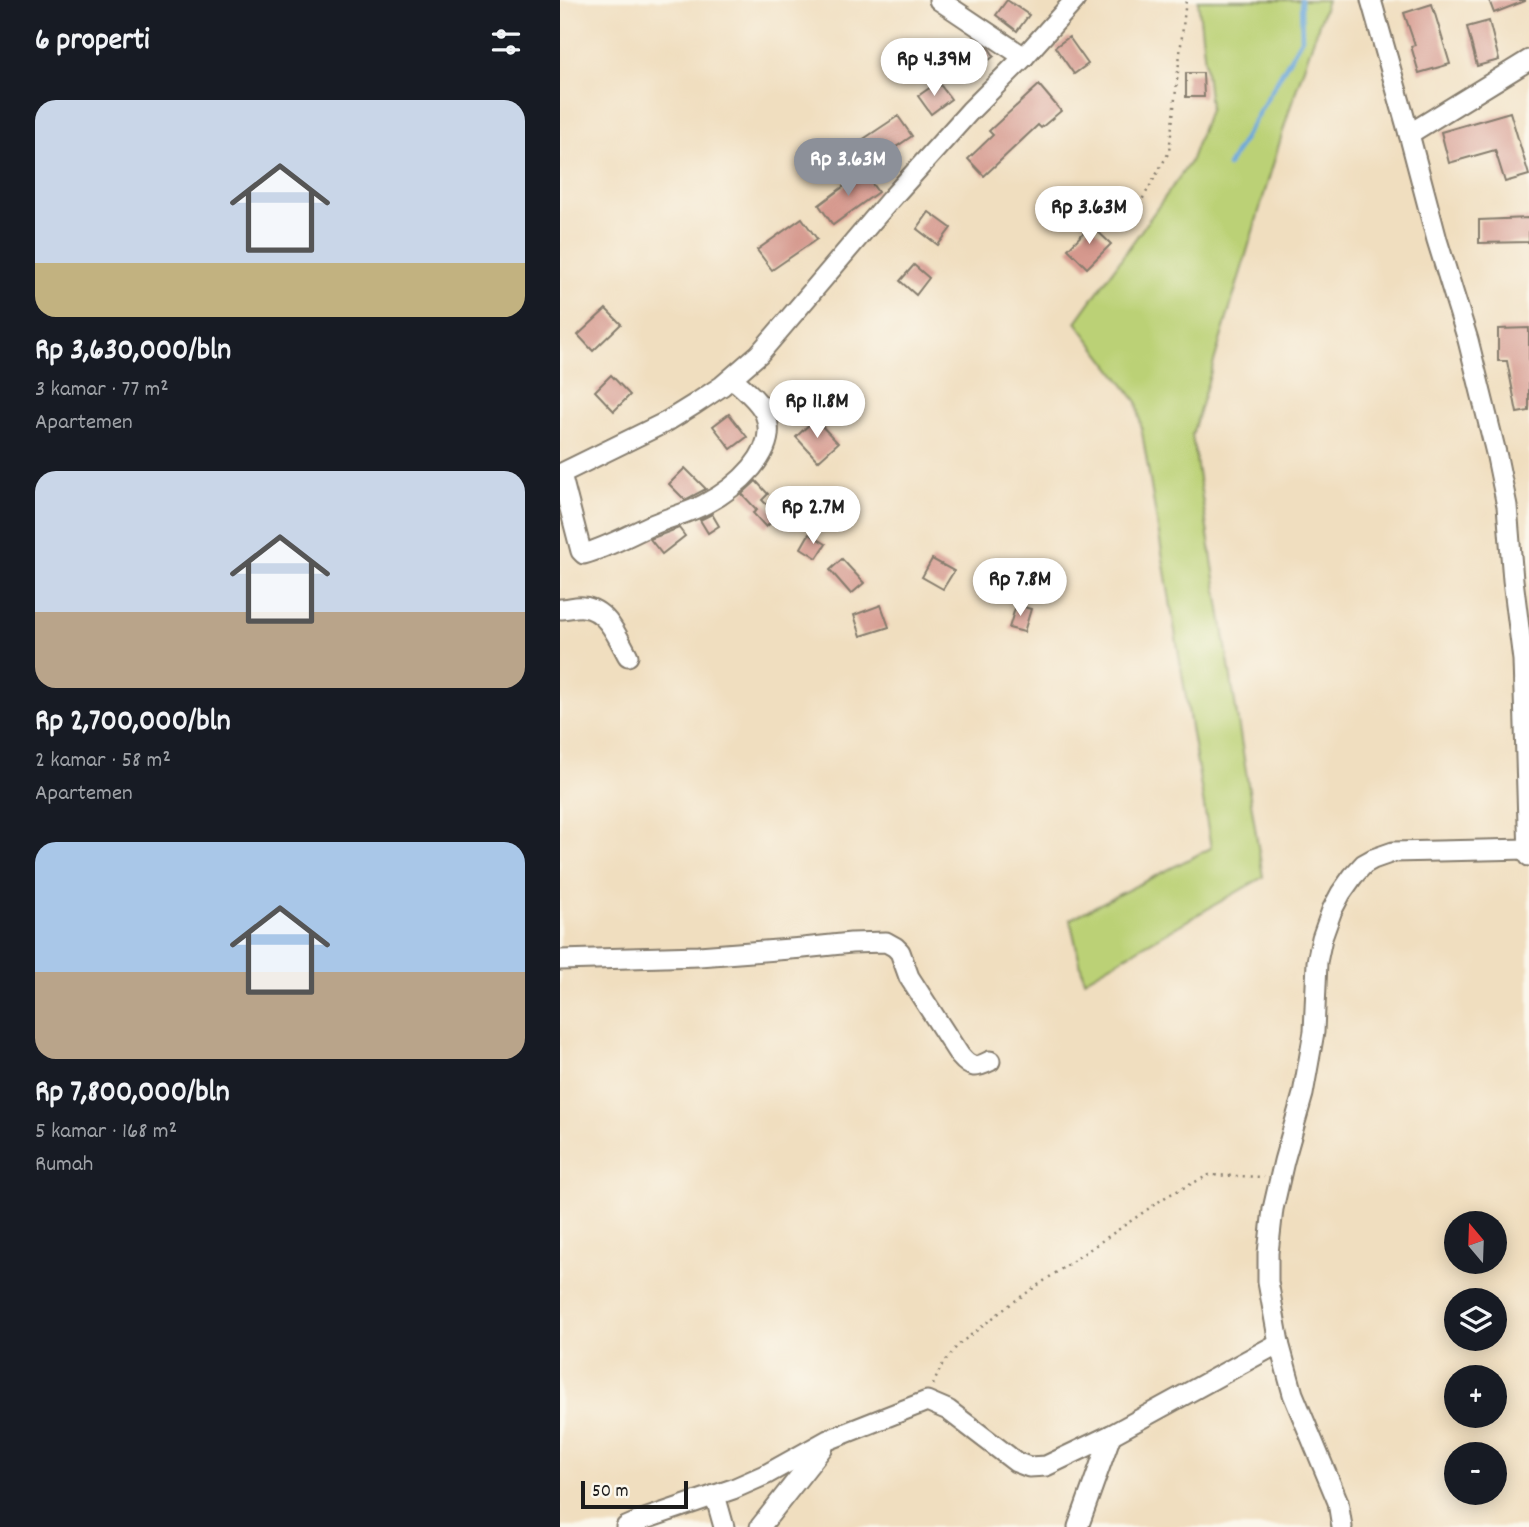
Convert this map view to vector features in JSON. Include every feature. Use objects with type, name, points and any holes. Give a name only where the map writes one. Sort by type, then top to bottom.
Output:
[{"type":"street","points":[[939,0],[1024,57]]},
{"type":"street","points":[[732,378],[760,405],[765,414],[767,444],[753,467],[706,504],[584,554],[560,474],[666,422],[713,393],[759,354],[890,200],[1074,0]]},
{"type":"street","points":[[1342,1527],[1338,1502],[1293,1394],[1279,1343],[1268,1282],[1270,1230],[1280,1178],[1303,1094],[1314,1032],[1317,962],[1322,938],[1332,910],[1347,884],[1364,864],[1373,859],[1393,852],[1529,852],[1522,660],[1507,506],[1468,340],[1437,240],[1371,0]]},
{"type":"street","points":[[1409,134],[1529,60]]},
{"type":"street","points":[[560,609],[580,606],[599,611],[628,656]]},
{"type":"street","points":[[560,960],[699,956],[886,942],[900,953],[909,977],[966,1063],[979,1066],[990,1061]]},
{"type":"street","points":[[626,1527],[767,1474],[828,1440],[926,1401],[948,1410],[1016,1462],[1029,1467],[1046,1466],[1111,1435],[1279,1343]]},
{"type":"street","points":[[1078,1527],[1111,1435]]},
{"type":"street","points":[[761,1527],[828,1440]]},
{"type":"street","points":[[715,1495],[724,1527]]},
{"type":"path","points":[[1106,231],[1142,200],[1169,152],[1186,0]]},
{"type":"path","points":[[926,1401],[941,1367],[958,1345],[1012,1303],[1167,1196],[1209,1175],[1280,1178]]},
{"type":"green space","points":[[1198,0],[1327,0],[1290,108],[1192,435],[1263,877],[1084,980],[1070,919],[1211,848],[1137,402],[1076,322],[1190,162],[1210,107]]},
{"type":"building","points":[[1007,0],[1029,15],[1017,31],[996,15]]},
{"type":"building","points":[[1489,0],[1525,0],[1525,1],[1494,13]]},
{"type":"building","points":[[1432,4],[1450,64],[1419,73],[1411,46],[1415,45],[1404,13]]},
{"type":"building","points":[[1489,21],[1499,60],[1477,66],[1467,27]]},
{"type":"building","points":[[1069,37],[1088,64],[1074,74],[1055,47]]},
{"type":"building","points":[[979,42],[988,47],[994,56],[972,74],[959,58]]},
{"type":"building","points":[[1186,73],[1203,73],[1204,97],[1186,97]]},
{"type":"building","points":[[938,82],[951,99],[931,114],[918,96]]},
{"type":"building","points":[[1039,85],[1061,111],[1041,128],[1038,125],[984,176],[968,159],[993,135],[989,131]]},
{"type":"building","points":[[1510,112],[1529,175],[1505,182],[1495,150],[1449,163],[1441,132]]},
{"type":"building","points":[[898,116],[912,136],[858,173],[844,152]]},
{"type":"building","points":[[863,172],[878,192],[833,225],[819,205]]},
{"type":"building","points":[[929,212],[951,228],[938,245],[917,229]]},
{"type":"building","points":[[802,218],[817,239],[772,270],[757,250]]},
{"type":"building","points":[[1529,218],[1529,242],[1479,243],[1479,220]]},
{"type":"building","points":[[1091,225],[1111,244],[1087,268],[1068,249]]},
{"type":"building","points":[[914,265],[929,278],[916,295],[900,281]]},
{"type":"building","points":[[606,309],[621,324],[593,351],[578,335]]},
{"type":"building","points":[[1529,328],[1529,411],[1517,413],[1507,361],[1498,361],[1498,329]]},
{"type":"building","points":[[611,375],[630,395],[614,411],[595,391]]},
{"type":"building","points":[[729,414],[747,437],[731,449],[713,426]]},
{"type":"building","points":[[815,419],[838,443],[818,461],[796,437]]},
{"type":"building","points":[[685,468],[706,489],[685,500],[669,484]]},
{"type":"building","points":[[756,481],[768,494],[762,500],[778,516],[766,527],[753,513],[757,510],[742,494]]},
{"type":"building","points":[[712,514],[719,526],[708,533],[700,520]]},
{"type":"building","points":[[679,528],[685,536],[662,554],[650,539]]},
{"type":"building","points":[[809,534],[826,544],[817,558],[801,548]]},
{"type":"building","points":[[842,559],[864,583],[851,594],[830,570]]},
{"type":"building","points":[[932,559],[954,571],[943,589],[922,577]]},
{"type":"building","points":[[881,605],[889,627],[861,636],[854,615]]},
{"type":"building","points":[[1016,605],[1031,609],[1024,632],[1009,628]]},
{"type":"waterway","points":[[1228,166],[1302,38],[1301,0]]}]
